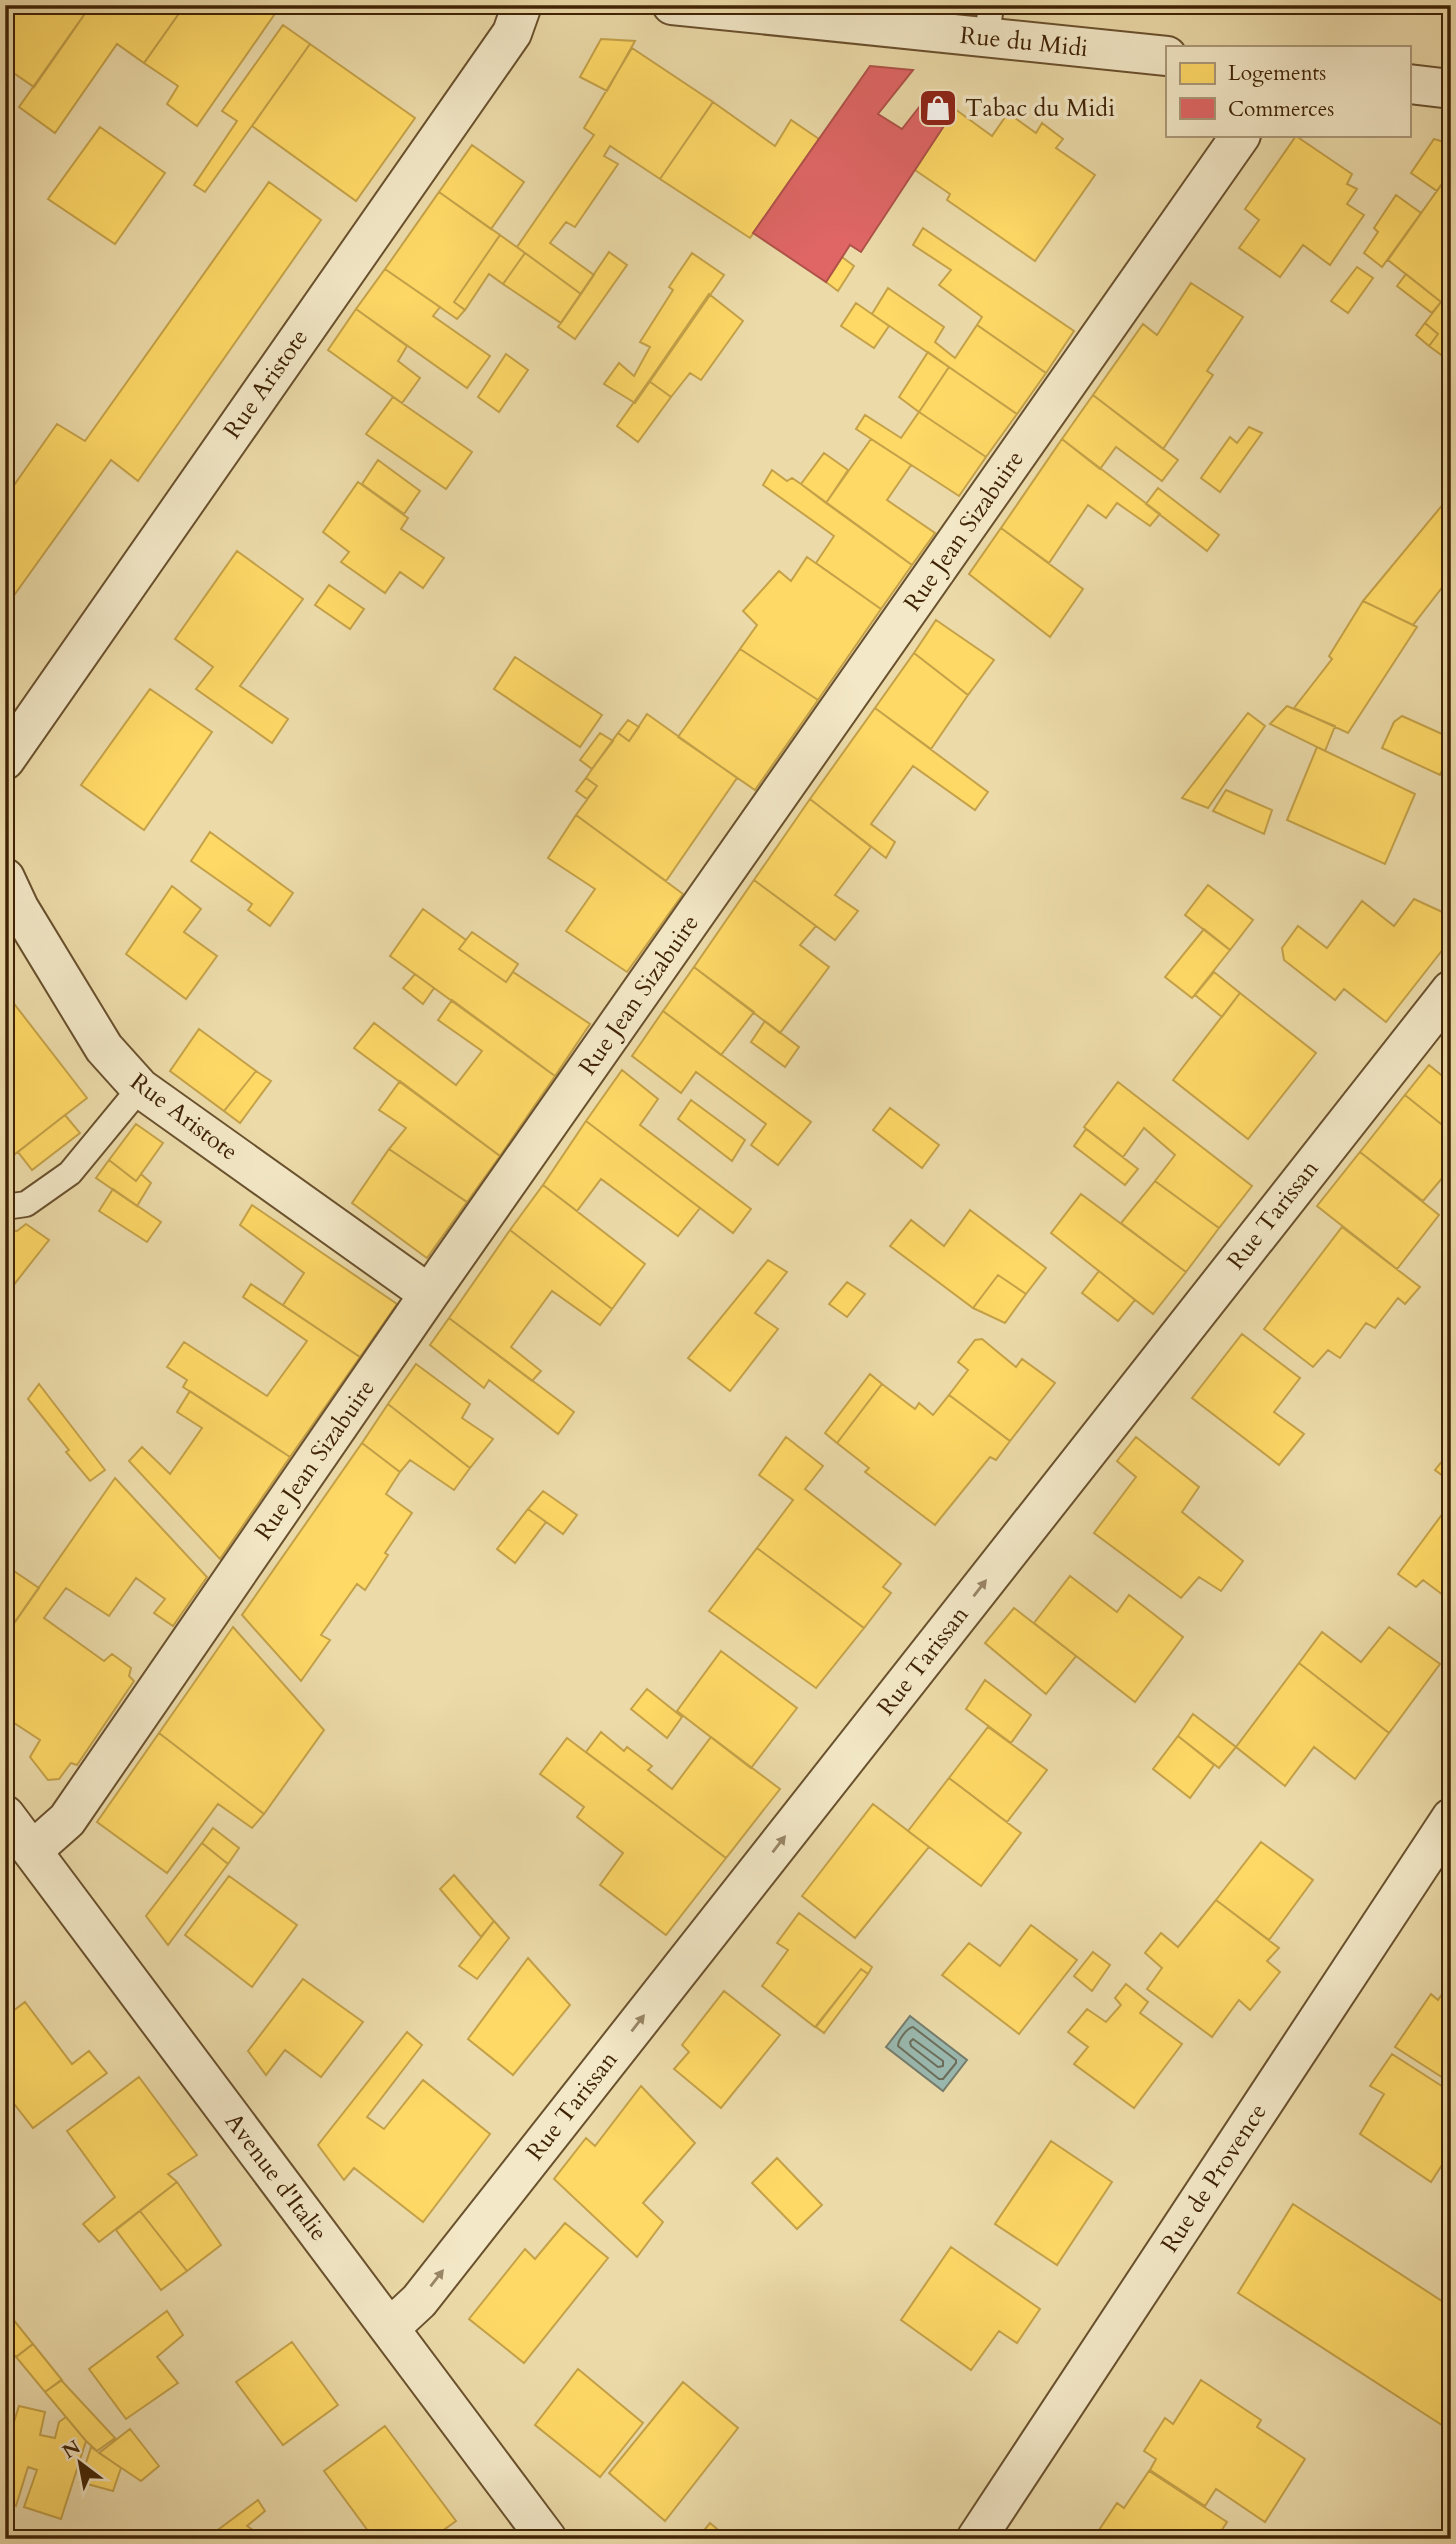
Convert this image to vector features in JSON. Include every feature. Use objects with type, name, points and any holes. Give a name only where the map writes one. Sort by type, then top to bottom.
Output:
[{"type":"street","name":"Rue Aristote","points":[[5,760],[512,33],[522,5]]},
{"type":"street","name":"Rue du Midi","points":[[671,5],[989,21],[1166,56]]},
{"type":"street","points":[[1410,84],[1451,89]]},
{"type":"street","name":"Rue Jean Sizabuire","points":[[32,1851],[67,1820],[429,1294],[1240,136]]},
{"type":"street","name":"Rue Aristote","points":[[5,878],[19,908],[104,1048],[140,1088],[429,1294]]},
{"type":"street","name":"Rue Tarissan","points":[[390,2328],[419,2301],[1451,990]]},
{"type":"street","name":"Avenue d'Italie","points":[[5,1815],[547,2539]]},
{"type":"street","name":"Rue de Provence","points":[[976,2539],[1451,1818]]},
{"type":"lane","points":[[5,1207],[26,1204],[70,1173],[140,1088]]},
{"type":"water","points":[[910,2016],[967,2060],[943,2091],[886,2047]]},
{"type":"building: Logements","points":[[5,5],[91,5],[34,87],[5,67]]},
{"type":"building: Logements","points":[[91,5],[185,5],[144,63],[117,44],[55,133],[19,107]]},
{"type":"building: Logements","points":[[185,5],[281,5],[197,126],[167,104],[178,86],[144,63]]},
{"type":"building: Logements","points":[[283,25],[310,44],[205,192],[194,185],[237,121],[222,111]]},
{"type":"building: Logements","points":[[601,39],[635,41],[607,91],[580,77]]},
{"type":"building: Logements","points":[[310,44],[415,118],[356,201],[252,126]]},
{"type":"building: Logements","points":[[632,48],[713,102],[660,179],[610,146],[604,156],[618,164],[575,227],[566,222],[550,243],[594,275],[581,294],[517,247],[594,135],[584,128]]},
{"type":"building: Logements","points":[[713,102],[775,146],[791,120],[819,139],[750,238],[660,179]]},
{"type":"building: Logements","points":[[955,109],[992,136],[1008,113],[1036,133],[1042,123],[1063,139],[1056,148],[1095,175],[1035,261],[947,200],[950,194],[915,170]]},
{"type":"building: Logements","points":[[100,127],[165,173],[115,244],[48,199]]},
{"type":"building: Logements","points":[[1296,136],[1352,174],[1347,184],[1357,189],[1347,204],[1364,215],[1330,265],[1303,245],[1280,277],[1239,248],[1259,220],[1245,209]]},
{"type":"building: Logements","points":[[1434,139],[1451,144],[1451,171],[1437,191],[1411,173]]},
{"type":"building: Logements","points":[[472,145],[524,182],[491,229],[439,192]]},
{"type":"building: Logements","points":[[1451,171],[1451,362],[1429,346],[1438,334],[1425,323],[1441,302],[1388,260]]},
{"type":"building: Logements","points":[[269,182],[321,220],[138,481],[111,460],[5,608],[5,498],[57,424],[85,441]]},
{"type":"building: Logements","points":[[439,192],[500,235],[454,302],[465,310],[457,319],[385,269]]},
{"type":"building: Logements","points":[[1396,195],[1421,213],[1382,267],[1364,253],[1378,232],[1374,228]]},
{"type":"building: Logements","points":[[923,228],[1074,331],[1046,373],[977,325],[982,317],[939,285],[951,270],[913,245]]},
{"type":"building: Logements","points":[[500,235],[525,253],[503,284],[489,274],[465,310],[454,302]]},
{"type":"building: Logements","points":[[609,252],[627,265],[575,339],[558,327]]},
{"type":"building: Logements","points":[[525,253],[581,294],[561,323],[503,284]]},
{"type":"building: Logements","points":[[692,253],[724,275],[635,403],[604,384],[619,363],[634,376],[650,347],[640,342],[673,290],[669,287]]},
{"type":"building: Logements","points":[[842,257],[854,266],[838,291],[826,282]]},
{"type":"building: Logements","points":[[1357,267],[1373,278],[1348,313],[1331,301]]},
{"type":"building: Logements","points":[[385,269],[440,307],[433,316],[490,356],[467,388],[356,309]]},
{"type":"building: Logements","points":[[1406,274],[1441,302],[1432,313],[1397,286]]},
{"type":"building: Logements","points":[[1191,283],[1243,317],[1207,371],[1213,375],[1163,449],[1093,395],[1143,324],[1157,335]]},
{"type":"building: Logements","points":[[888,288],[944,327],[935,342],[955,358],[977,325],[1046,373],[1017,414],[872,314]]},
{"type":"building: Logements","points":[[709,294],[743,321],[701,380],[690,373],[671,397],[649,381]]},
{"type":"building: Logements","points":[[856,303],[889,326],[874,348],[841,326]]},
{"type":"building: Logements","points":[[356,309],[407,346],[398,361],[420,378],[402,403],[328,350]]},
{"type":"building: Logements","points":[[1425,323],[1438,334],[1429,346],[1416,335]]},
{"type":"building: Logements","points":[[928,352],[949,367],[919,412],[899,397]]},
{"type":"building: Logements","points":[[506,354],[528,370],[499,412],[478,397]]},
{"type":"building: Logements","points":[[949,367],[1017,414],[986,457],[919,412]]},
{"type":"building: Logements","points":[[649,381],[671,397],[638,442],[617,426]]},
{"type":"building: Logements","points":[[1093,395],[1178,460],[1162,481],[1116,447],[1100,469],[1062,439]]},
{"type":"building: Logements","points":[[393,397],[472,452],[446,489],[366,434]]},
{"type":"building: Logements","points":[[919,412],[986,457],[959,496],[856,429],[865,415],[901,438]]},
{"type":"building: Logements","points":[[1249,427],[1262,433],[1220,492],[1201,478],[1230,437],[1237,443]]},
{"type":"building: Logements","points":[[871,439],[911,465],[887,500],[935,533],[912,565],[826,503]]},
{"type":"building: Logements","points":[[1062,439],[1160,514],[1150,526],[1117,503],[1106,518],[1088,505],[1049,563],[1001,528]]},
{"type":"building: Logements","points":[[824,453],[848,470],[826,503],[801,484]]},
{"type":"building: Logements","points":[[378,460],[420,491],[404,514],[362,484]]},
{"type":"building: Logements","points":[[772,470],[787,481],[792,478],[801,484],[912,565],[881,609],[816,563],[834,536],[763,485]]},
{"type":"building: Logements","points":[[358,482],[408,518],[401,529],[444,558],[423,588],[400,572],[385,593],[341,562],[349,552],[323,532]]},
{"type":"building: Logements","points":[[1158,488],[1219,535],[1207,551],[1146,504]]},
{"type":"building: Logements","points":[[1449,497],[1451,576],[1413,625],[1363,601]]},
{"type":"building: Logements","points":[[1001,528],[1083,589],[1050,637],[969,574]]},
{"type":"building: Logements","points":[[237,551],[303,599],[240,686],[288,719],[272,743],[196,689],[213,667],[175,639]]},
{"type":"building: Logements","points":[[807,557],[881,609],[818,700],[740,649],[757,625],[743,611],[779,571],[791,581]]},
{"type":"building: Logements","points":[[329,585],[364,609],[350,629],[315,605]]},
{"type":"building: Logements","points":[[1363,601],[1417,627],[1348,733],[1294,708],[1332,659],[1329,656]]},
{"type":"building: Logements","points":[[936,620],[994,660],[968,695],[914,653]]},
{"type":"building: Logements","points":[[740,649],[818,700],[755,790],[678,737]]},
{"type":"building: Logements","points":[[914,653],[968,695],[931,749],[875,708]]},
{"type":"building: Logements","points":[[515,657],[602,715],[580,747],[494,689]]},
{"type":"building: Logements","points":[[150,689],[212,732],[144,830],[81,785]]},
{"type":"building: Logements","points":[[1287,706],[1335,726],[1325,751],[1270,724]]},
{"type":"building: Logements","points":[[875,708],[988,792],[975,810],[913,766],[871,824],[895,842],[886,858],[810,799]]},
{"type":"building: Logements","points":[[1248,713],[1265,726],[1208,808],[1182,798]]},
{"type":"building: Logements","points":[[647,714],[737,778],[666,881],[576,815],[597,786],[586,778],[592,769],[618,733],[629,741]]},
{"type":"building: Logements","points":[[1402,716],[1451,738],[1451,751],[1440,775],[1382,748],[1394,722]]},
{"type":"building: Logements","points":[[628,720],[639,727],[629,741],[618,733]]},
{"type":"building: Logements","points":[[600,733],[613,741],[592,769],[580,760]]},
{"type":"building: Logements","points":[[1317,747],[1415,794],[1385,864],[1287,820]]},
{"type":"building: Logements","points":[[586,778],[597,786],[587,799],[576,791]]},
{"type":"building: Logements","points":[[1226,790],[1272,810],[1264,834],[1213,811]]},
{"type":"building: Logements","points":[[810,799],[871,847],[835,895],[858,911],[835,940],[754,880]]},
{"type":"building: Logements","points":[[576,815],[683,894],[627,972],[566,931],[595,889],[548,858]]},
{"type":"building: Logements","points":[[210,832],[293,893],[270,926],[248,910],[252,904],[191,861]]},
{"type":"building: Logements","points":[[754,880],[816,926],[800,945],[829,967],[780,1033],[694,967]]},
{"type":"building: Logements","points":[[1208,885],[1253,920],[1230,950],[1185,915]]},
{"type":"building: Logements","points":[[172,886],[201,909],[184,932],[217,956],[186,999],[126,954]]},
{"type":"building: Logements","points":[[1414,899],[1451,916],[1451,939],[1386,1022],[1344,989],[1335,1000],[1284,960],[1282,948],[1298,926],[1327,948],[1362,901],[1394,926]]},
{"type":"building: Logements","points":[[423,909],[466,940],[459,949],[506,982],[513,972],[590,1024],[555,1076],[390,956]]},
{"type":"building: Logements","points":[[1204,929],[1230,950],[1192,998],[1165,977]]},
{"type":"building: Logements","points":[[472,932],[518,964],[506,982],[459,949]]},
{"type":"building: Logements","points":[[694,967],[754,1012],[721,1055],[663,1011]]},
{"type":"building: Logements","points":[[1214,972],[1240,993],[1222,1017],[1195,995]]},
{"type":"building: Logements","points":[[415,974],[434,988],[423,1004],[403,988]]},
{"type":"building: Logements","points":[[5,992],[87,1098],[6,1161],[5,1161]]},
{"type":"building: Logements","points":[[1240,993],[1316,1053],[1248,1139],[1173,1080]]},
{"type":"building: Logements","points":[[452,1000],[555,1076],[500,1156],[354,1048],[374,1023],[456,1085],[482,1051],[438,1020]]},
{"type":"building: Logements","points":[[663,1011],[811,1122],[778,1165],[751,1145],[766,1124],[696,1072],[681,1093],[632,1056]]},
{"type":"building: Logements","points":[[765,1021],[799,1047],[785,1067],[751,1042]]},
{"type":"building: Logements","points":[[199,1029],[256,1071],[224,1111],[170,1071]]},
{"type":"building: Logements","points":[[1429,1065],[1451,1083],[1451,1132],[1405,1095]]},
{"type":"building: Logements","points":[[622,1070],[658,1099],[640,1125],[751,1209],[733,1233],[586,1121]]},
{"type":"building: Logements","points":[[256,1071],[271,1081],[240,1123],[224,1111]]},
{"type":"building: Logements","points":[[400,1081],[500,1156],[467,1202],[389,1149],[406,1128],[379,1110]]},
{"type":"building: Logements","points":[[1118,1082],[1252,1186],[1219,1228],[1155,1181],[1175,1155],[1144,1128],[1123,1157],[1084,1127]]},
{"type":"building: Logements","points":[[1405,1095],[1451,1132],[1451,1173],[1448,1171],[1423,1201],[1360,1152]]},
{"type":"building: Logements","points":[[691,1100],[745,1140],[732,1161],[678,1119]]},
{"type":"building: Logements","points":[[890,1108],[939,1145],[922,1168],[873,1130]]},
{"type":"building: Logements","points":[[65,1115],[80,1133],[32,1170],[18,1152]]},
{"type":"building: Logements","points":[[586,1121],[700,1208],[678,1236],[601,1179],[577,1211],[543,1185]]},
{"type":"building: Logements","points":[[136,1124],[163,1143],[136,1181],[109,1160]]},
{"type":"building: Logements","points":[[1086,1129],[1138,1169],[1125,1185],[1074,1146]]},
{"type":"building: Logements","points":[[389,1149],[467,1202],[427,1258],[352,1203]]},
{"type":"building: Logements","points":[[1360,1152],[1439,1215],[1397,1269],[1317,1206]]},
{"type":"building: Logements","points":[[109,1160],[136,1181],[141,1174],[151,1183],[137,1206],[96,1178]]},
{"type":"building: Logements","points":[[1155,1181],[1219,1228],[1186,1272],[1121,1223]]},
{"type":"building: Logements","points":[[543,1185],[645,1264],[612,1309],[510,1230]]},
{"type":"building: Logements","points":[[113,1189],[161,1222],[147,1242],[99,1211]]},
{"type":"building: Logements","points":[[1081,1194],[1186,1272],[1153,1314],[1051,1233]]},
{"type":"building: Logements","points":[[252,1205],[397,1304],[360,1357],[283,1305],[304,1273],[240,1225]]},
{"type":"building: Logements","points":[[970,1210],[1046,1268],[1026,1294],[998,1275],[973,1308],[890,1246],[911,1220],[944,1246]]},
{"type":"building: Logements","points":[[26,1224],[49,1240],[5,1296],[5,1230],[17,1231]]},
{"type":"building: Logements","points":[[1342,1227],[1420,1287],[1405,1304],[1398,1298],[1375,1328],[1366,1323],[1340,1358],[1328,1350],[1313,1367],[1264,1329]]},
{"type":"building: Logements","points":[[510,1230],[612,1309],[600,1325],[552,1291],[511,1347],[541,1371],[532,1381],[449,1318]]},
{"type":"building: Logements","points":[[768,1260],[787,1272],[755,1313],[778,1329],[730,1391],[688,1358]]},
{"type":"building: Logements","points":[[1099,1271],[1135,1300],[1118,1321],[1082,1293]]},
{"type":"building: Logements","points":[[998,1275],[1026,1294],[1005,1323],[973,1308]]},
{"type":"building: Logements","points":[[847,1282],[865,1294],[847,1317],[829,1304]]},
{"type":"building: Logements","points":[[251,1284],[360,1357],[290,1457],[183,1387],[187,1380],[167,1367],[184,1342],[267,1396],[307,1341],[243,1297]]},
{"type":"building: Logements","points":[[449,1318],[574,1412],[558,1434],[489,1380],[484,1388],[430,1345]]},
{"type":"building: Logements","points":[[1242,1334],[1300,1378],[1274,1412],[1304,1434],[1279,1465],[1192,1398]]},
{"type":"building: Logements","points":[[982,1339],[1016,1367],[1022,1359],[1055,1383],[1010,1441],[949,1395],[968,1370],[958,1362],[975,1340]]},
{"type":"building: Logements","points":[[416,1364],[470,1404],[462,1418],[493,1439],[470,1468],[388,1404]]},
{"type":"building: Logements","points":[[870,1374],[882,1384],[837,1443],[825,1433]]},
{"type":"building: Logements","points":[[39,1384],[105,1470],[90,1481],[28,1399]]},
{"type":"building: Logements","points":[[882,1384],[915,1409],[919,1403],[933,1415],[949,1395],[1010,1441],[996,1460],[990,1457],[935,1525],[865,1472],[869,1468],[837,1443]]},
{"type":"building: Logements","points":[[190,1391],[290,1457],[220,1559],[129,1461],[142,1447],[170,1474],[202,1428],[177,1412]]},
{"type":"building: Logements","points":[[388,1404],[470,1468],[454,1490],[410,1460],[400,1472],[362,1443]]},
{"type":"building: Logements","points":[[786,1437],[823,1466],[805,1489],[901,1564],[883,1587],[891,1593],[864,1628],[757,1548],[793,1500],[759,1475]]},
{"type":"building: Logements","points":[[1136,1437],[1199,1487],[1182,1512],[1243,1561],[1221,1591],[1199,1577],[1181,1598],[1094,1533],[1136,1477],[1117,1461]]},
{"type":"building: Logements","points":[[362,1443],[400,1472],[386,1494],[412,1513],[385,1553],[388,1555],[365,1590],[357,1584],[321,1635],[330,1640],[301,1681],[242,1615]]},
{"type":"building: Logements","points":[[1451,1450],[1451,1482],[1435,1470]]},
{"type":"building: Logements","points":[[115,1478],[207,1577],[173,1626],[154,1613],[165,1599],[136,1578],[109,1616],[66,1588],[44,1618],[104,1661],[112,1654],[131,1668],[129,1676],[134,1681],[77,1765],[71,1763],[59,1779],[48,1780],[30,1757],[40,1740],[5,1717],[5,1636]]},
{"type":"building: Logements","points":[[543,1491],[577,1515],[563,1534],[528,1509]]},
{"type":"building: Logements","points":[[1449,1505],[1451,1601],[1423,1580],[1416,1587],[1398,1574]]},
{"type":"building: Logements","points":[[528,1509],[546,1522],[515,1563],[497,1549]]},
{"type":"building: Logements","points":[[757,1548],[864,1628],[816,1688],[709,1611]]},
{"type":"building: Logements","points":[[5,1565],[39,1588],[5,1636]]},
{"type":"building: Logements","points":[[1070,1576],[1117,1612],[1129,1595],[1183,1637],[1135,1702],[1034,1623]]},
{"type":"building: Logements","points":[[1014,1608],[1076,1656],[1046,1694],[985,1643]]},
{"type":"building: Logements","points":[[233,1627],[324,1730],[264,1814],[159,1733]]},
{"type":"building: Logements","points":[[1389,1627],[1440,1664],[1389,1733],[1299,1663],[1322,1632],[1361,1662]]},
{"type":"building: Logements","points":[[721,1651],[797,1708],[751,1768],[677,1711]]},
{"type":"building: Logements","points":[[1299,1663],[1389,1733],[1355,1779],[1314,1747],[1285,1786],[1236,1747]]},
{"type":"building: Logements","points":[[985,1680],[1031,1715],[1011,1743],[966,1709]]},
{"type":"building: Logements","points":[[647,1689],[682,1717],[667,1738],[631,1709]]},
{"type":"building: Logements","points":[[1193,1714],[1236,1747],[1219,1768],[1178,1736]]},
{"type":"building: Logements","points":[[988,1727],[1047,1770],[1007,1822],[949,1778]]},
{"type":"building: Logements","points":[[601,1732],[624,1751],[627,1747],[652,1766],[648,1770],[672,1789],[711,1737],[780,1789],[726,1858],[586,1752]]},
{"type":"building: Logements","points":[[159,1733],[264,1814],[252,1828],[218,1804],[167,1873],[97,1822]]},
{"type":"building: Logements","points":[[1178,1736],[1214,1765],[1190,1798],[1153,1769]]},
{"type":"building: Logements","points":[[567,1738],[726,1858],[666,1935],[600,1885],[623,1853],[577,1817],[584,1807],[540,1774]]},
{"type":"building: Logements","points":[[949,1778],[1021,1833],[981,1886],[908,1831]]},
{"type":"building: Logements","points":[[873,1804],[929,1847],[855,1938],[802,1896]]},
{"type":"building: Logements","points":[[213,1828],[239,1848],[228,1864],[202,1843]]},
{"type":"building: Logements","points":[[1261,1842],[1313,1880],[1269,1940],[1216,1900]]},
{"type":"building: Logements","points":[[202,1843],[228,1864],[168,1945],[146,1916]]},
{"type":"building: Logements","points":[[454,1875],[494,1921],[481,1937],[440,1889]]},
{"type":"building: Logements","points":[[229,1876],[297,1925],[252,1987],[185,1935]]},
{"type":"building: Logements","points":[[1216,1900],[1279,1948],[1267,1961],[1280,1972],[1250,2010],[1239,2000],[1212,2037],[1147,1989],[1162,1968],[1145,1953],[1161,1933],[1178,1947]]},
{"type":"building: Logements","points":[[799,1913],[872,1967],[868,1974],[861,1969],[815,2027],[762,1986],[788,1950],[777,1943]]},
{"type":"building: Logements","points":[[494,1921],[509,1938],[477,1979],[459,1966]]},
{"type":"building: Logements","points":[[1031,1925],[1077,1960],[1019,2034],[942,1975],[969,1943],[1000,1966]]},
{"type":"building: Logements","points":[[1093,1952],[1110,1965],[1092,1991],[1074,1976]]},
{"type":"building: Logements","points":[[528,1958],[570,2005],[513,2075],[468,2039]]},
{"type":"building: Logements","points":[[861,1969],[868,1974],[824,2033],[816,2027]]},
{"type":"building: Logements","points":[[303,1979],[363,2022],[321,2077],[285,2050],[266,2075],[248,2051]]},
{"type":"building: Logements","points":[[1451,1981],[1451,2083],[1395,2047],[1431,1994],[1438,2000]]},
{"type":"building: Logements","points":[[1126,1984],[1148,2002],[1140,2013],[1182,2044],[1134,2108],[1074,2064],[1088,2047],[1068,2032],[1087,2009],[1106,2022],[1121,2005],[1115,1998]]},
{"type":"building: Logements","points":[[724,1991],[780,2035],[721,2108],[674,2069],[689,2052],[682,2045]]},
{"type":"building: Logements","points":[[25,2002],[72,2064],[89,2051],[107,2073],[33,2128],[11,2100],[5,2104],[5,2017]]},
{"type":"building: Logements","points":[[407,2032],[422,2045],[367,2117],[384,2129],[423,2080],[490,2134],[423,2222],[354,2168],[344,2180],[318,2145]]},
{"type":"building: Logements","points":[[1392,2054],[1451,2092],[1451,2151],[1431,2182],[1360,2134],[1384,2094],[1370,2086]]},
{"type":"building: Logements","points":[[139,2077],[197,2155],[168,2174],[177,2182],[99,2242],[83,2224],[115,2197],[67,2131]]},
{"type":"building: Logements","points":[[641,2086],[695,2143],[643,2203],[663,2222],[637,2257],[554,2179],[586,2138],[595,2146]]},
{"type":"building: Logements","points":[[1051,2141],[1112,2182],[1057,2265],[995,2224]]},
{"type":"building: Logements","points":[[777,2158],[822,2205],[797,2229],[752,2183]]},
{"type":"building: Logements","points":[[177,2182],[221,2245],[187,2271],[140,2211]]},
{"type":"building: Logements","points":[[1293,2204],[1451,2307],[1451,2431],[1238,2293]]},
{"type":"building: Logements","points":[[140,2211],[187,2271],[161,2290],[116,2230]]},
{"type":"building: Logements","points":[[565,2223],[608,2258],[524,2363],[469,2319],[525,2249],[535,2259]]},
{"type":"building: Logements","points":[[951,2247],[1040,2309],[1017,2343],[999,2331],[971,2370],[901,2320]]},
{"type":"building: Logements","points":[[167,2311],[183,2335],[157,2357],[178,2383],[126,2419],[89,2369]]},
{"type":"building: Logements","points":[[8,2313],[33,2344],[16,2357],[5,2343],[5,2315]]},
{"type":"building: Logements","points":[[292,2342],[338,2405],[283,2445],[236,2382]]},
{"type":"building: Logements","points":[[33,2344],[62,2380],[45,2392],[16,2357]]},
{"type":"building: Logements","points":[[578,2369],[643,2423],[600,2477],[535,2425]]},
{"type":"building: Logements","points":[[61,2380],[115,2438],[97,2451],[45,2392]]},
{"type":"building: Logements","points":[[1201,2380],[1261,2420],[1257,2427],[1305,2459],[1265,2522],[1216,2489],[1205,2506],[1150,2470],[1156,2459],[1144,2451],[1165,2418],[1173,2424]]},
{"type":"building: Logements","points":[[683,2382],[738,2428],[665,2521],[609,2473]]},
{"type":"building: Logements","points":[[19,2406],[45,2412],[40,2435],[55,2438],[59,2422],[66,2417],[86,2441],[61,2519],[24,2507],[37,2470],[28,2467],[16,2506],[5,2502],[5,2426],[12,2428]]},
{"type":"building: Logements","points":[[385,2426],[456,2521],[431,2539],[374,2539],[324,2471]]},
{"type":"building: Logements","points":[[130,2429],[159,2466],[141,2481],[99,2453]]},
{"type":"building: Logements","points":[[91,2447],[121,2468],[113,2491],[80,2482]]},
{"type":"building: Logements","points":[[1149,2471],[1227,2522],[1216,2539],[1093,2539],[1117,2503],[1124,2508]]},
{"type":"building: Logements","points":[[258,2500],[265,2511],[247,2526],[266,2539],[225,2539],[215,2532]]},
{"type":"building: Logements","points":[[710,2523],[729,2539],[697,2539]]},
{"type":"building: Commerces","points":[[870,66],[913,70],[878,114],[902,129],[931,92],[955,109],[861,252],[850,245],[826,282],[753,233]]},
{"type":"place","name":"Tabac du Midi","points":[[938,108]]}]
